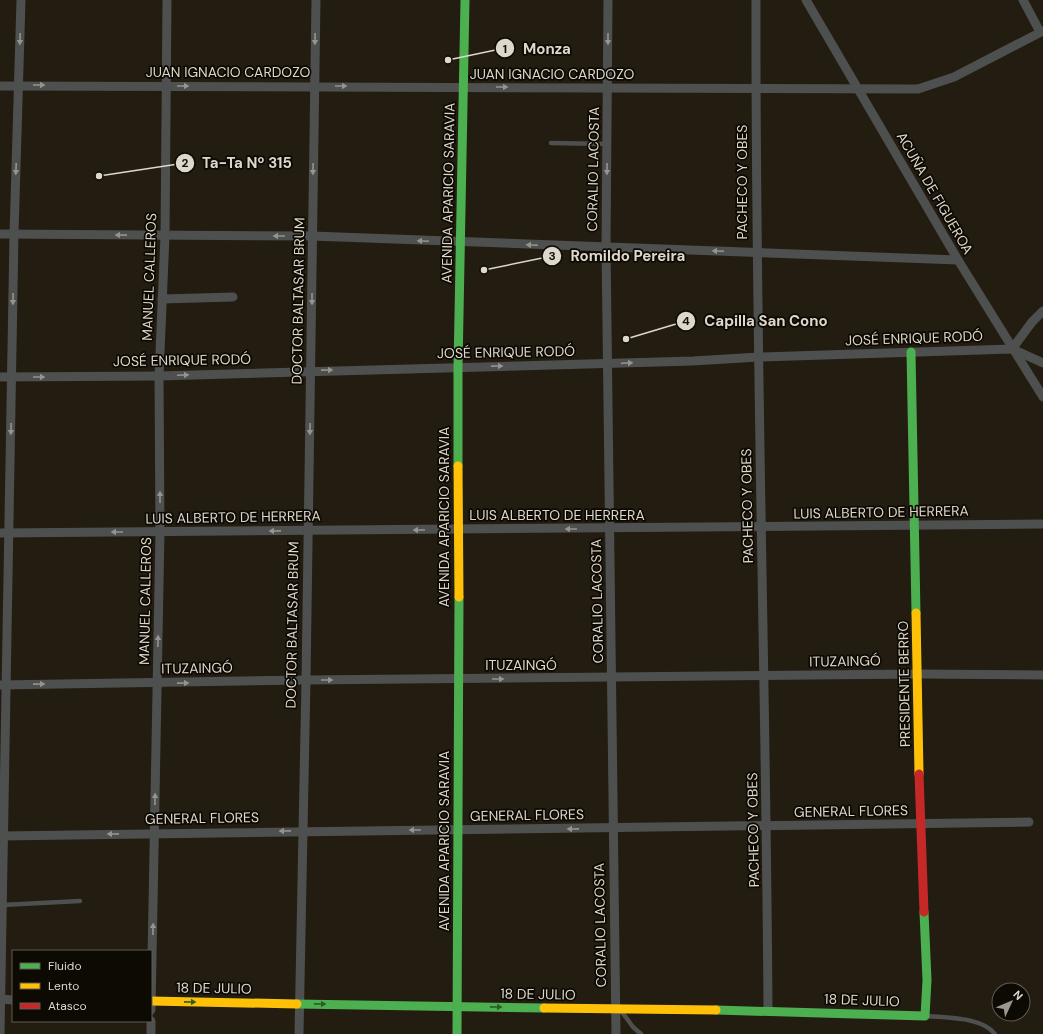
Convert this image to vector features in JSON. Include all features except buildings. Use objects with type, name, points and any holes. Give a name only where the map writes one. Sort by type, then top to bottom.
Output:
[{"type":"street","points":[[0,1034],[5,533],[12,377],[14,234],[21,0]]},
{"type":"street","name":"MANUEL CALLEROS","points":[[152,959],[160,532],[159,376],[165,236],[167,0]]},
{"type":"street","name":"DOCTOR BALTASAR BRUM","points":[[298,1034],[306,680],[316,0]]},
{"type":"street","name":"AVENIDA APARICIO SARAVIA","points":[[457,1034],[459,680],[458,367],[462,242],[466,0]]},
{"type":"street","name":"CORALIO LACOSTA","points":[[608,0],[606,247],[612,678],[612,828],[618,1010],[616,1034]]},
{"type":"street","name":"PACHECO Y OBES","points":[[756,0],[757,253],[767,826],[768,1011]]},
{"type":"street","name":"ACUÑA DE FIGUEROA","points":[[806,0],[958,260],[1043,397]]},
{"type":"street","points":[[1023,0],[1041,31]]},
{"type":"street","name":"JUAN IGNACIO CARDOZO","points":[[0,86],[918,89],[940,83],[1041,31]]},
{"type":"street","points":[[0,234],[312,236],[958,260]]},
{"type":"street","points":[[162,299],[232,297]]},
{"type":"street","points":[[1041,317],[1012,349],[1043,363]]},
{"type":"street","name":"JOSÉ ENRIQUE RODÓ","points":[[0,377],[159,376],[1012,349]]},
{"type":"street","name":"PRESIDENTE BERRO","points":[[911,352],[920,824],[927,980],[925,1016]]},
{"type":"street","name":"LUIS ALBERTO DE HERRERA","points":[[5,533],[761,528],[1043,524]]},
{"type":"street","name":"ITUZAINGÓ","points":[[3,685],[306,680],[459,680],[918,674],[1043,675]]},
{"type":"street","name":"GENERAL FLORES","points":[[2,836],[1029,822]]},
{"type":"street","points":[[1,999],[12,1000]]},
{"type":"street","name":"18 DE JULIO","points":[[152,1001],[618,1010],[768,1011],[925,1016]]},
{"type":"street","points":[[151,1022],[151,1034]]},
{"type":"lane","points":[[551,143],[607,144]]},
{"type":"lane","points":[[2,905],[80,901]]},
{"type":"lane","points":[[618,1010],[641,1034]]},
{"type":"lane","points":[[925,1016],[974,1022],[988,1027],[995,1034]]},
{"type":"traffic: fast","points":[[458,466],[458,367],[465,0]]},
{"type":"traffic: fast","points":[[911,352],[916,613]]},
{"type":"traffic: fast","points":[[457,1034],[459,597]]},
{"type":"traffic: fast","points":[[716,1010],[925,1016],[927,980],[924,912]]},
{"type":"traffic: fast","points":[[297,1004],[544,1008]]},
{"type":"traffic: slow","points":[[458,466],[459,597]]},
{"type":"traffic: slow","points":[[916,613],[919,774]]},
{"type":"traffic: slow","points":[[152,1001],[297,1004]]},
{"type":"traffic: slow","points":[[544,1008],[716,1010]]},
{"type":"traffic: jam","points":[[919,774],[924,912]]},
{"type":"place","name":"Monza","points":[[448,60]]},
{"type":"place","name":"Ta-Ta Nº 315","points":[[99,176]]},
{"type":"place","name":"Romildo Pereira","points":[[484,270]]},
{"type":"place","name":"Capilla San Cono","points":[[626,339]]}]
